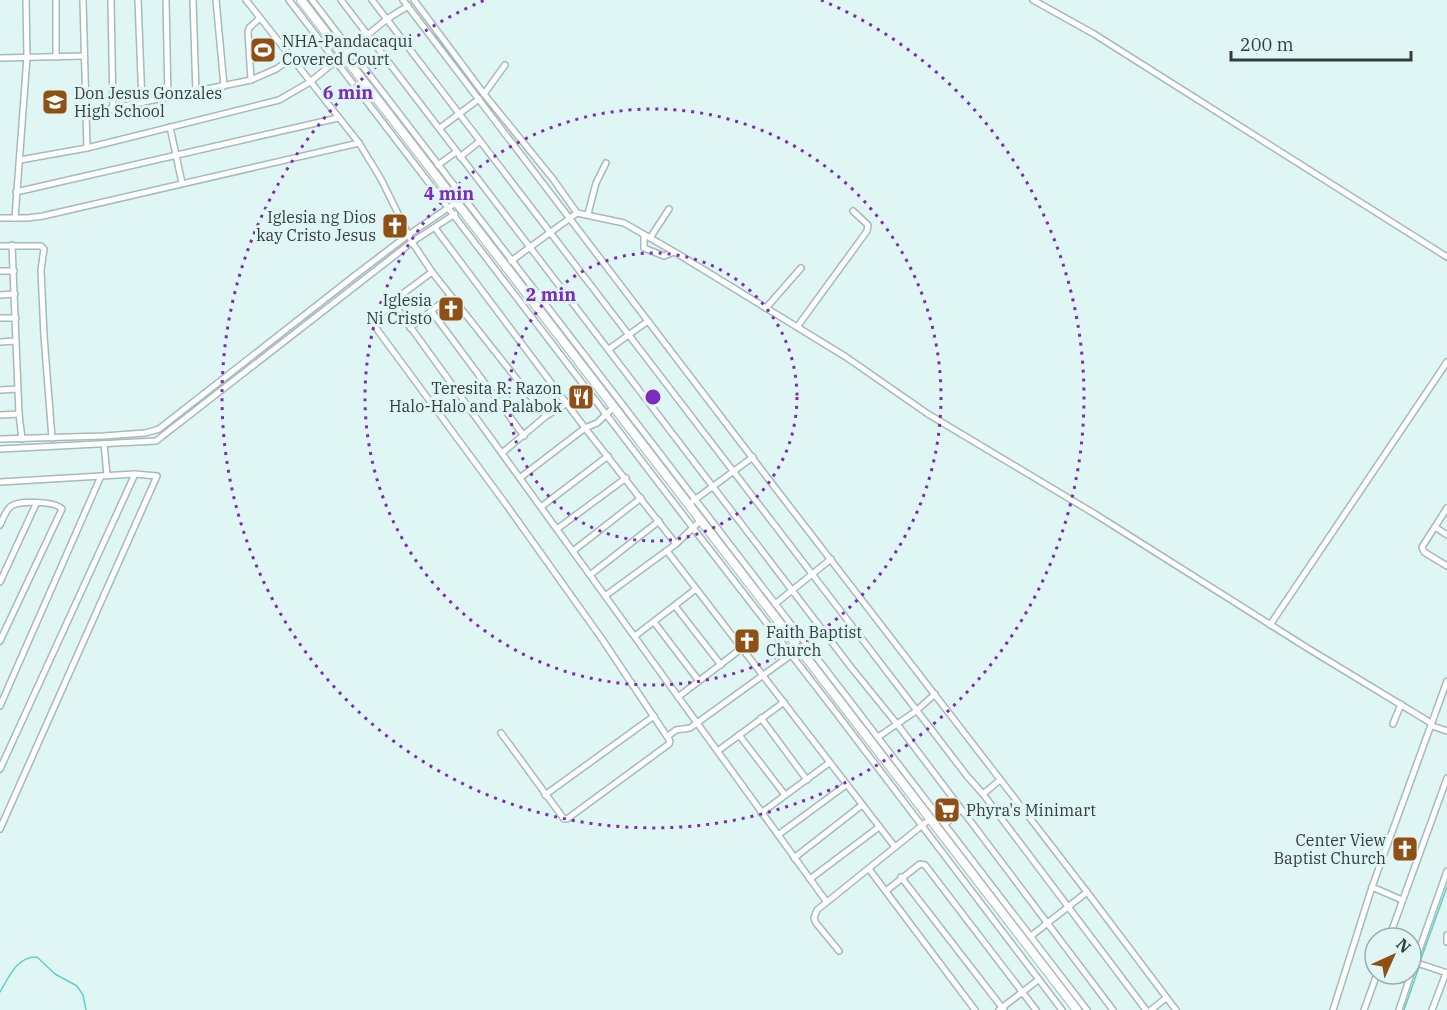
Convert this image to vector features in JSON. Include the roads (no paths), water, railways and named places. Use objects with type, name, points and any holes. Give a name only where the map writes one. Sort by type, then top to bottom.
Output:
[{"type":"street","points":[[15,218],[27,57],[26,0]]},
{"type":"street","points":[[56,0],[56,57]]},
{"type":"street","points":[[83,0],[87,148]]},
{"type":"street","points":[[111,0],[113,110]]},
{"type":"street","points":[[138,0],[142,104]]},
{"type":"street","points":[[166,0],[168,98]]},
{"type":"street","points":[[193,0],[196,93]]},
{"type":"street","points":[[216,0],[224,86]]},
{"type":"street","points":[[246,0],[359,143],[381,179],[408,235],[432,272],[546,416]]},
{"type":"street","points":[[289,0],[1062,1010]]},
{"type":"street","points":[[301,0],[438,165],[692,502],[701,520],[800,646],[1077,1010]]},
{"type":"street","points":[[312,0],[347,53],[460,206],[615,407],[775,604],[1087,1010]]},
{"type":"street","points":[[341,0],[850,666],[897,724],[1113,1010]]},
{"type":"street","points":[[372,0],[812,576],[1148,1010],[1166,998]]},
{"type":"street","points":[[403,0],[481,96],[553,179],[576,213]]},
{"type":"street","points":[[414,0],[481,96],[648,321],[1088,892],[1176,1010]]},
{"type":"street","points":[[1033,0],[1094,34],[1447,257]]},
{"type":"street","points":[[20,160],[87,148],[279,100],[310,82],[387,20],[408,6]]},
{"type":"street","points":[[251,80],[248,32],[249,28],[260,18]]},
{"type":"street","points":[[0,58],[83,56]]},
{"type":"street","points":[[85,114],[251,80],[276,69],[291,58]]},
{"type":"street","points":[[440,128],[481,96],[505,65]]},
{"type":"street","points":[[16,192],[338,118]]},
{"type":"street","points":[[170,127],[182,183]]},
{"type":"street","points":[[438,165],[480,141]]},
{"type":"street","points":[[0,218],[43,216],[359,143]]},
{"type":"street","points":[[588,214],[596,183],[606,163]]},
{"type":"street","points":[[0,439],[104,436],[146,433],[159,429],[408,235],[449,208],[460,206]]},
{"type":"street","points":[[0,449],[156,441],[412,242],[436,229],[454,215],[460,206]]},
{"type":"street","points":[[669,209],[647,237],[644,248],[664,256],[674,252]]},
{"type":"street","points":[[797,327],[867,231],[868,225],[853,211]]},
{"type":"street","points":[[511,261],[576,213],[624,223],[846,357],[928,414],[1095,514],[1270,625],[1401,704],[1431,725],[1447,731]]},
{"type":"street","points":[[430,222],[585,428],[676,544]]},
{"type":"street","points":[[0,246],[35,244],[44,249],[41,270],[52,438]]},
{"type":"street","points":[[12,246],[22,439]]},
{"type":"street","points":[[766,308],[801,268]]},
{"type":"street","points":[[0,272],[14,271]]},
{"type":"street","points":[[432,272],[397,298],[376,318],[376,328],[512,512],[602,639],[670,741],[669,744],[564,819],[501,733]]},
{"type":"street","points":[[0,295],[15,294]]},
{"type":"street","points":[[410,328],[450,296]]},
{"type":"street","points":[[393,303],[826,902]]},
{"type":"street","points":[[432,312],[524,436]]},
{"type":"street","points":[[0,318],[16,318]]},
{"type":"street","points":[[609,350],[648,321]]},
{"type":"street","points":[[0,342],[16,341]]},
{"type":"street","points":[[1270,625],[1447,362]]},
{"type":"street","points":[[221,380],[226,386]]},
{"type":"street","points":[[0,390],[18,389]]},
{"type":"street","points":[[502,453],[546,416],[567,403]]},
{"type":"street","points":[[521,477],[585,428],[591,427],[608,415],[615,407]]},
{"type":"street","points":[[0,414],[19,414]]},
{"type":"street","points":[[0,706],[104,475],[104,436]]},
{"type":"street","points":[[542,507],[608,456]]},
{"type":"street","points":[[692,502],[753,457]]},
{"type":"street","points":[[0,769],[135,474]]},
{"type":"street","points":[[0,482],[104,475],[157,476],[1,825]]},
{"type":"street","points":[[557,529],[626,478]]},
{"type":"street","points":[[573,551],[641,498]]},
{"type":"street","points":[[0,525],[11,506],[23,502],[56,504],[62,509],[0,641]]},
{"type":"street","points":[[0,582],[36,504]]},
{"type":"street","points":[[1447,508],[1422,549],[1447,566]]},
{"type":"street","points":[[605,596],[676,544],[701,520]]},
{"type":"street","points":[[590,575],[659,521]]},
{"type":"street","points":[[1435,527],[1447,535]]},
{"type":"street","points":[[667,551],[895,847]]},
{"type":"street","points":[[775,604],[831,559]]},
{"type":"street","points":[[634,636],[696,589]]},
{"type":"street","points":[[675,606],[721,665]]},
{"type":"street","points":[[654,622],[699,681]]},
{"type":"street","points":[[668,736],[676,730],[688,729],[698,723],[800,646]]},
{"type":"street","points":[[678,697],[742,648]]},
{"type":"street","points":[[1333,1010],[1372,886],[1447,681]]},
{"type":"street","points":[[878,737],[916,711],[935,694]]},
{"type":"street","points":[[718,750],[784,702]]},
{"type":"street","points":[[1393,724],[1401,704]]},
{"type":"street","points":[[545,795],[654,716]]},
{"type":"street","points":[[761,718],[807,780]]},
{"type":"street","points":[[739,735],[785,795]]},
{"type":"street","points":[[761,813],[829,763]]},
{"type":"street","points":[[1393,926],[1447,778]]},
{"type":"street","points":[[983,794],[1000,780]]},
{"type":"street","points":[[778,835],[846,784]]},
{"type":"street","points":[[794,858],[862,805]]},
{"type":"street","points":[[945,824],[961,810]]},
{"type":"street","points":[[839,951],[815,921],[817,910],[930,819]]},
{"type":"street","points":[[810,879],[879,827]]},
{"type":"street","points":[[886,891],[920,864],[925,865],[1036,1010]]},
{"type":"street","points":[[869,869],[975,1010]]},
{"type":"street","points":[[1423,935],[1447,871]]},
{"type":"street","points":[[901,877],[1002,1009],[1038,980]]},
{"type":"street","points":[[1372,886],[1402,900]]},
{"type":"street","points":[[1031,936],[1088,892]]},
{"type":"street","points":[[1447,935],[1447,942]]},
{"type":"street","points":[[1423,965],[1446,973],[1432,1010]]},
{"type":"street","points":[[1364,1010],[1373,986]]},
{"type":"street","points":[[1399,1010],[1407,986]]},
{"type":"waterway","points":[[436,36],[480,96]]},
{"type":"waterway","points":[[619,279],[930,685]]},
{"type":"waterway","points":[[1423,953],[1447,887]]},
{"type":"waterway","points":[[0,992],[10,974],[19,964],[24,960],[37,957],[55,974],[77,986],[83,995],[86,1010]]},
{"type":"waterway","points":[[1404,1010],[1412,986]]},
{"type":"place","name":"NHA-Pandacaqui Covered Court","points":[[263,50]]},
{"type":"place","name":"Don Jesus Gonzales High School","points":[[55,102]]},
{"type":"place","name":"Iglesia ng Dios kay Cristo Jesus","points":[[395,226]]},
{"type":"place","name":"Iglesia Ni Cristo","points":[[451,309]]},
{"type":"place","name":"Teresita R. Razon Halo-Halo and Palabok","points":[[581,397]]},
{"type":"place","name":"Faith Baptist Church","points":[[747,641]]},
{"type":"place","name":"Phyra's Minimart","points":[[947,810]]},
{"type":"place","name":"Center View Baptist Church","points":[[1405,849]]}]
